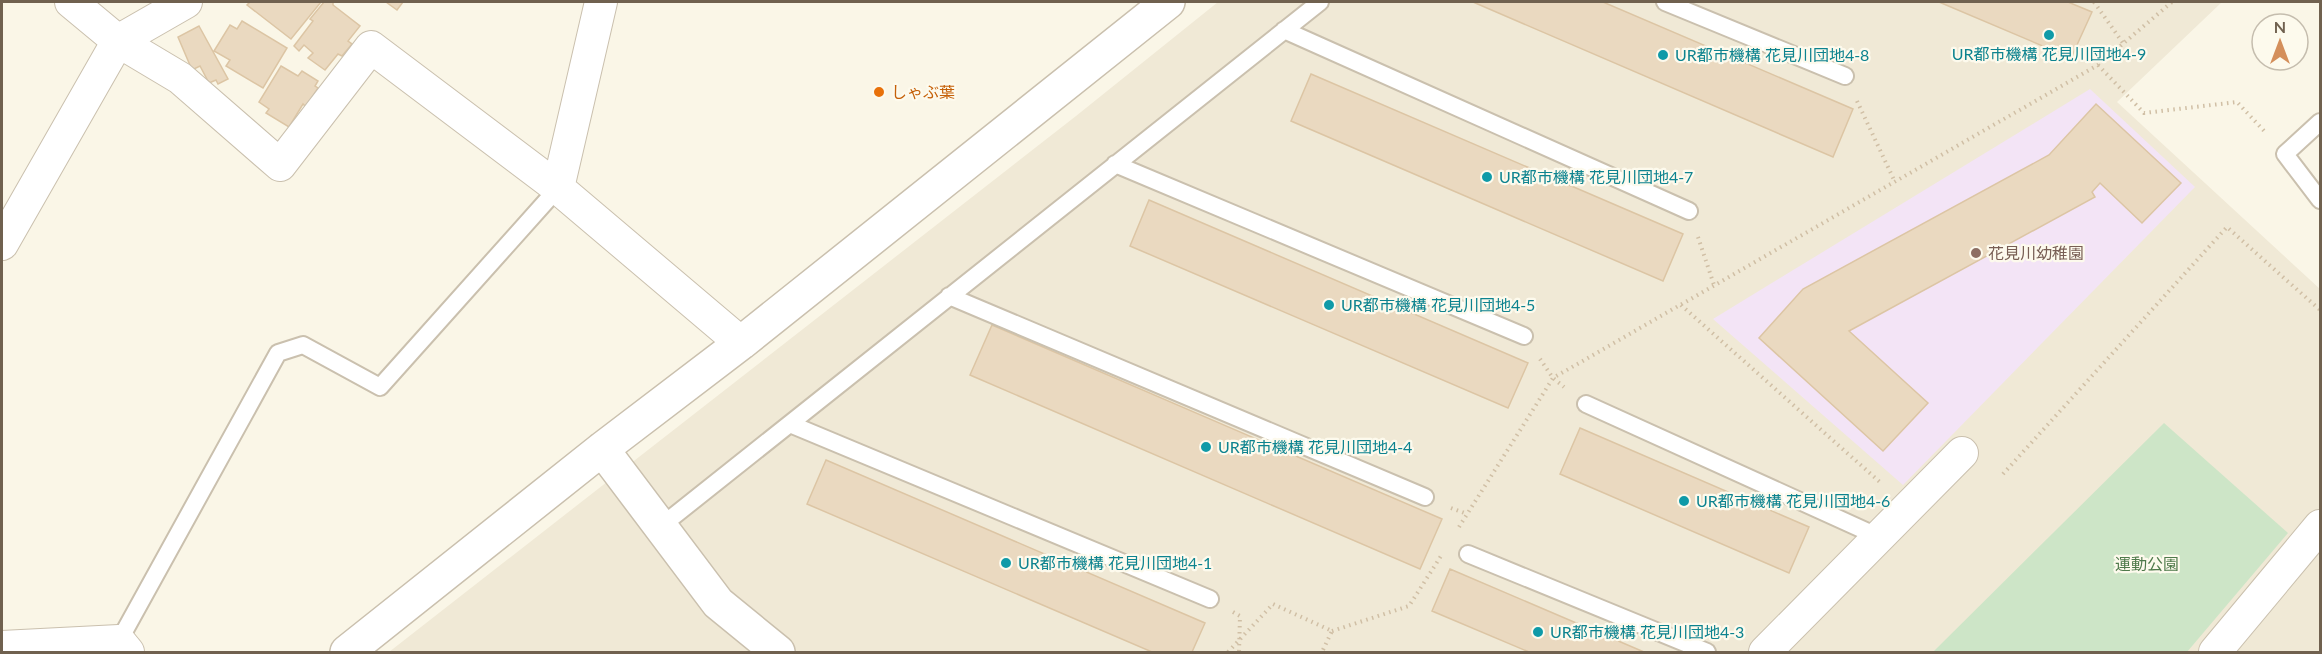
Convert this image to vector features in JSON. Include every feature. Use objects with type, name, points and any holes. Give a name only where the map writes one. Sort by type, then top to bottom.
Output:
[{"type":"street","points":[[71,2],[118,41],[180,78],[280,165],[371,47],[558,188],[741,343]]},
{"type":"street","points":[[2,244],[118,41],[186,2]]},
{"type":"street","points":[[558,188],[601,2]]},
{"type":"street","points":[[347,652],[602,449],[741,343],[1168,2]]},
{"type":"street","points":[[602,449],[718,603],[778,652]]},
{"type":"street","points":[[1765,652],[1962,453]]},
{"type":"street","points":[[2215,652],[2320,526]]},
{"type":"street","points":[[2,646],[123,647]]},
{"type":"lane","points":[[660,527],[1320,2]]},
{"type":"lane","points":[[1665,2],[1845,76]]},
{"type":"lane","points":[[1284,30],[1689,211]]},
{"type":"lane","points":[[2320,122],[2285,154],[2320,200]]},
{"type":"lane","points":[[1115,164],[1524,336]]},
{"type":"lane","points":[[123,647],[278,353],[303,345],[380,387],[558,188]]},
{"type":"lane","points":[[949,296],[1425,497]]},
{"type":"lane","points":[[1586,404],[1879,537]]},
{"type":"lane","points":[[790,424],[1210,599]]},
{"type":"lane","points":[[1468,554],[1707,652]]},
{"type":"path","points":[[2094,2],[2124,43]]},
{"type":"path","points":[[1457,530],[1553,378],[2098,65],[2172,2]]},
{"type":"path","points":[[2098,65],[2144,113],[2237,102],[2285,154]]},
{"type":"path","points":[[1845,76],[1894,182]]},
{"type":"path","points":[[1689,211],[1714,285]]},
{"type":"path","points":[[2003,474],[2227,227],[2320,310]]},
{"type":"path","points":[[1681,304],[1908,508]]},
{"type":"path","points":[[1228,652],[1273,604],[1332,631],[1409,606],[1441,555]]},
{"type":"path","points":[[1210,599],[1240,616],[1239,652]]},
{"type":"path","points":[[1322,652],[1332,631]]},
{"type":"shaded area","points":[[1218,2],[2222,2],[2117,102],[2320,289],[2320,652],[389,652],[1076,116]]},
{"type":"shaded area","name":"花見川幼稚園","points":[[2090,89],[2195,187],[1903,485],[1713,319]]},
{"type":"green space","name":"運動公園","points":[[2164,423],[2288,533],[2187,652],[1933,652]]},
{"type":"building","points":[[250,2],[321,2],[291,39],[247,5]]},
{"type":"building","points":[[324,2],[333,2],[333,5],[360,26],[348,41],[352,44],[342,56],[338,54],[325,70],[308,58],[313,53],[304,45],[299,51],[294,46],[313,21],[310,19]]},
{"type":"building","points":[[386,2],[403,2],[397,10]]},
{"type":"building","name":"UR都市機構 花見川団地4-8","points":[[1473,2],[1603,2],[1853,109],[1833,157]]},
{"type":"building","name":"UR都市機構 花見川団地4-9","points":[[1939,2],[2068,2],[2092,12],[2071,58]]},
{"type":"building","points":[[242,21],[287,48],[263,88],[226,66],[230,60],[214,51],[230,25],[237,29]]},
{"type":"building","points":[[199,26],[228,79],[218,84],[216,80],[209,83],[200,66],[192,70],[178,37]]},
{"type":"building","points":[[281,66],[298,76],[302,71],[318,81],[315,86],[318,88],[306,107],[303,104],[289,127],[266,113],[269,109],[259,102]]},
{"type":"building","name":"UR都市機構 花見川団地4-7","points":[[1311,74],[1683,234],[1663,281],[1291,121]]},
{"type":"building","points":[[2096,104],[2181,183],[2142,223],[2100,183],[2092,192],[2095,197],[1849,331],[1928,403],[1883,451],[1759,338],[1803,289],[2049,155]]},
{"type":"building","name":"UR都市機構 花見川団地4-5","points":[[1149,200],[1528,363],[1508,408],[1130,246]]},
{"type":"building","name":"UR都市機構 花見川団地4-4","points":[[992,325],[1442,519],[1420,569],[970,375]]},
{"type":"building","name":"UR都市機構 花見川団地4-6","points":[[1580,428],[1809,527],[1789,573],[1560,474]]},
{"type":"building","name":"UR都市機構 花見川団地4-1","points":[[826,460],[1205,623],[1192,652],[1152,652],[807,504]]},
{"type":"building","name":"UR都市機構 花見川団地4-3","points":[[1450,569],[1644,652],[1529,652],[1432,611]]},
{"type":"place","name":"UR都市機構 花見川団地4-9","points":[[2049,35]]},
{"type":"place","name":"UR都市機構 花見川団地4-8","points":[[1663,55]]},
{"type":"place","name":"しゃぶ葉","points":[[879,92]]},
{"type":"place","name":"UR都市機構 花見川団地4-7","points":[[1487,177]]},
{"type":"place","name":"花見川幼稚園","points":[[1976,253]]},
{"type":"place","name":"UR都市機構 花見川団地4-5","points":[[1329,305]]},
{"type":"place","name":"UR都市機構 花見川団地4-4","points":[[1206,447]]},
{"type":"place","name":"UR都市機構 花見川団地4-6","points":[[1684,501]]},
{"type":"place","name":"UR都市機構 花見川団地4-1","points":[[1006,563]]},
{"type":"place","name":"UR都市機構 花見川団地4-3","points":[[1538,632]]}]
